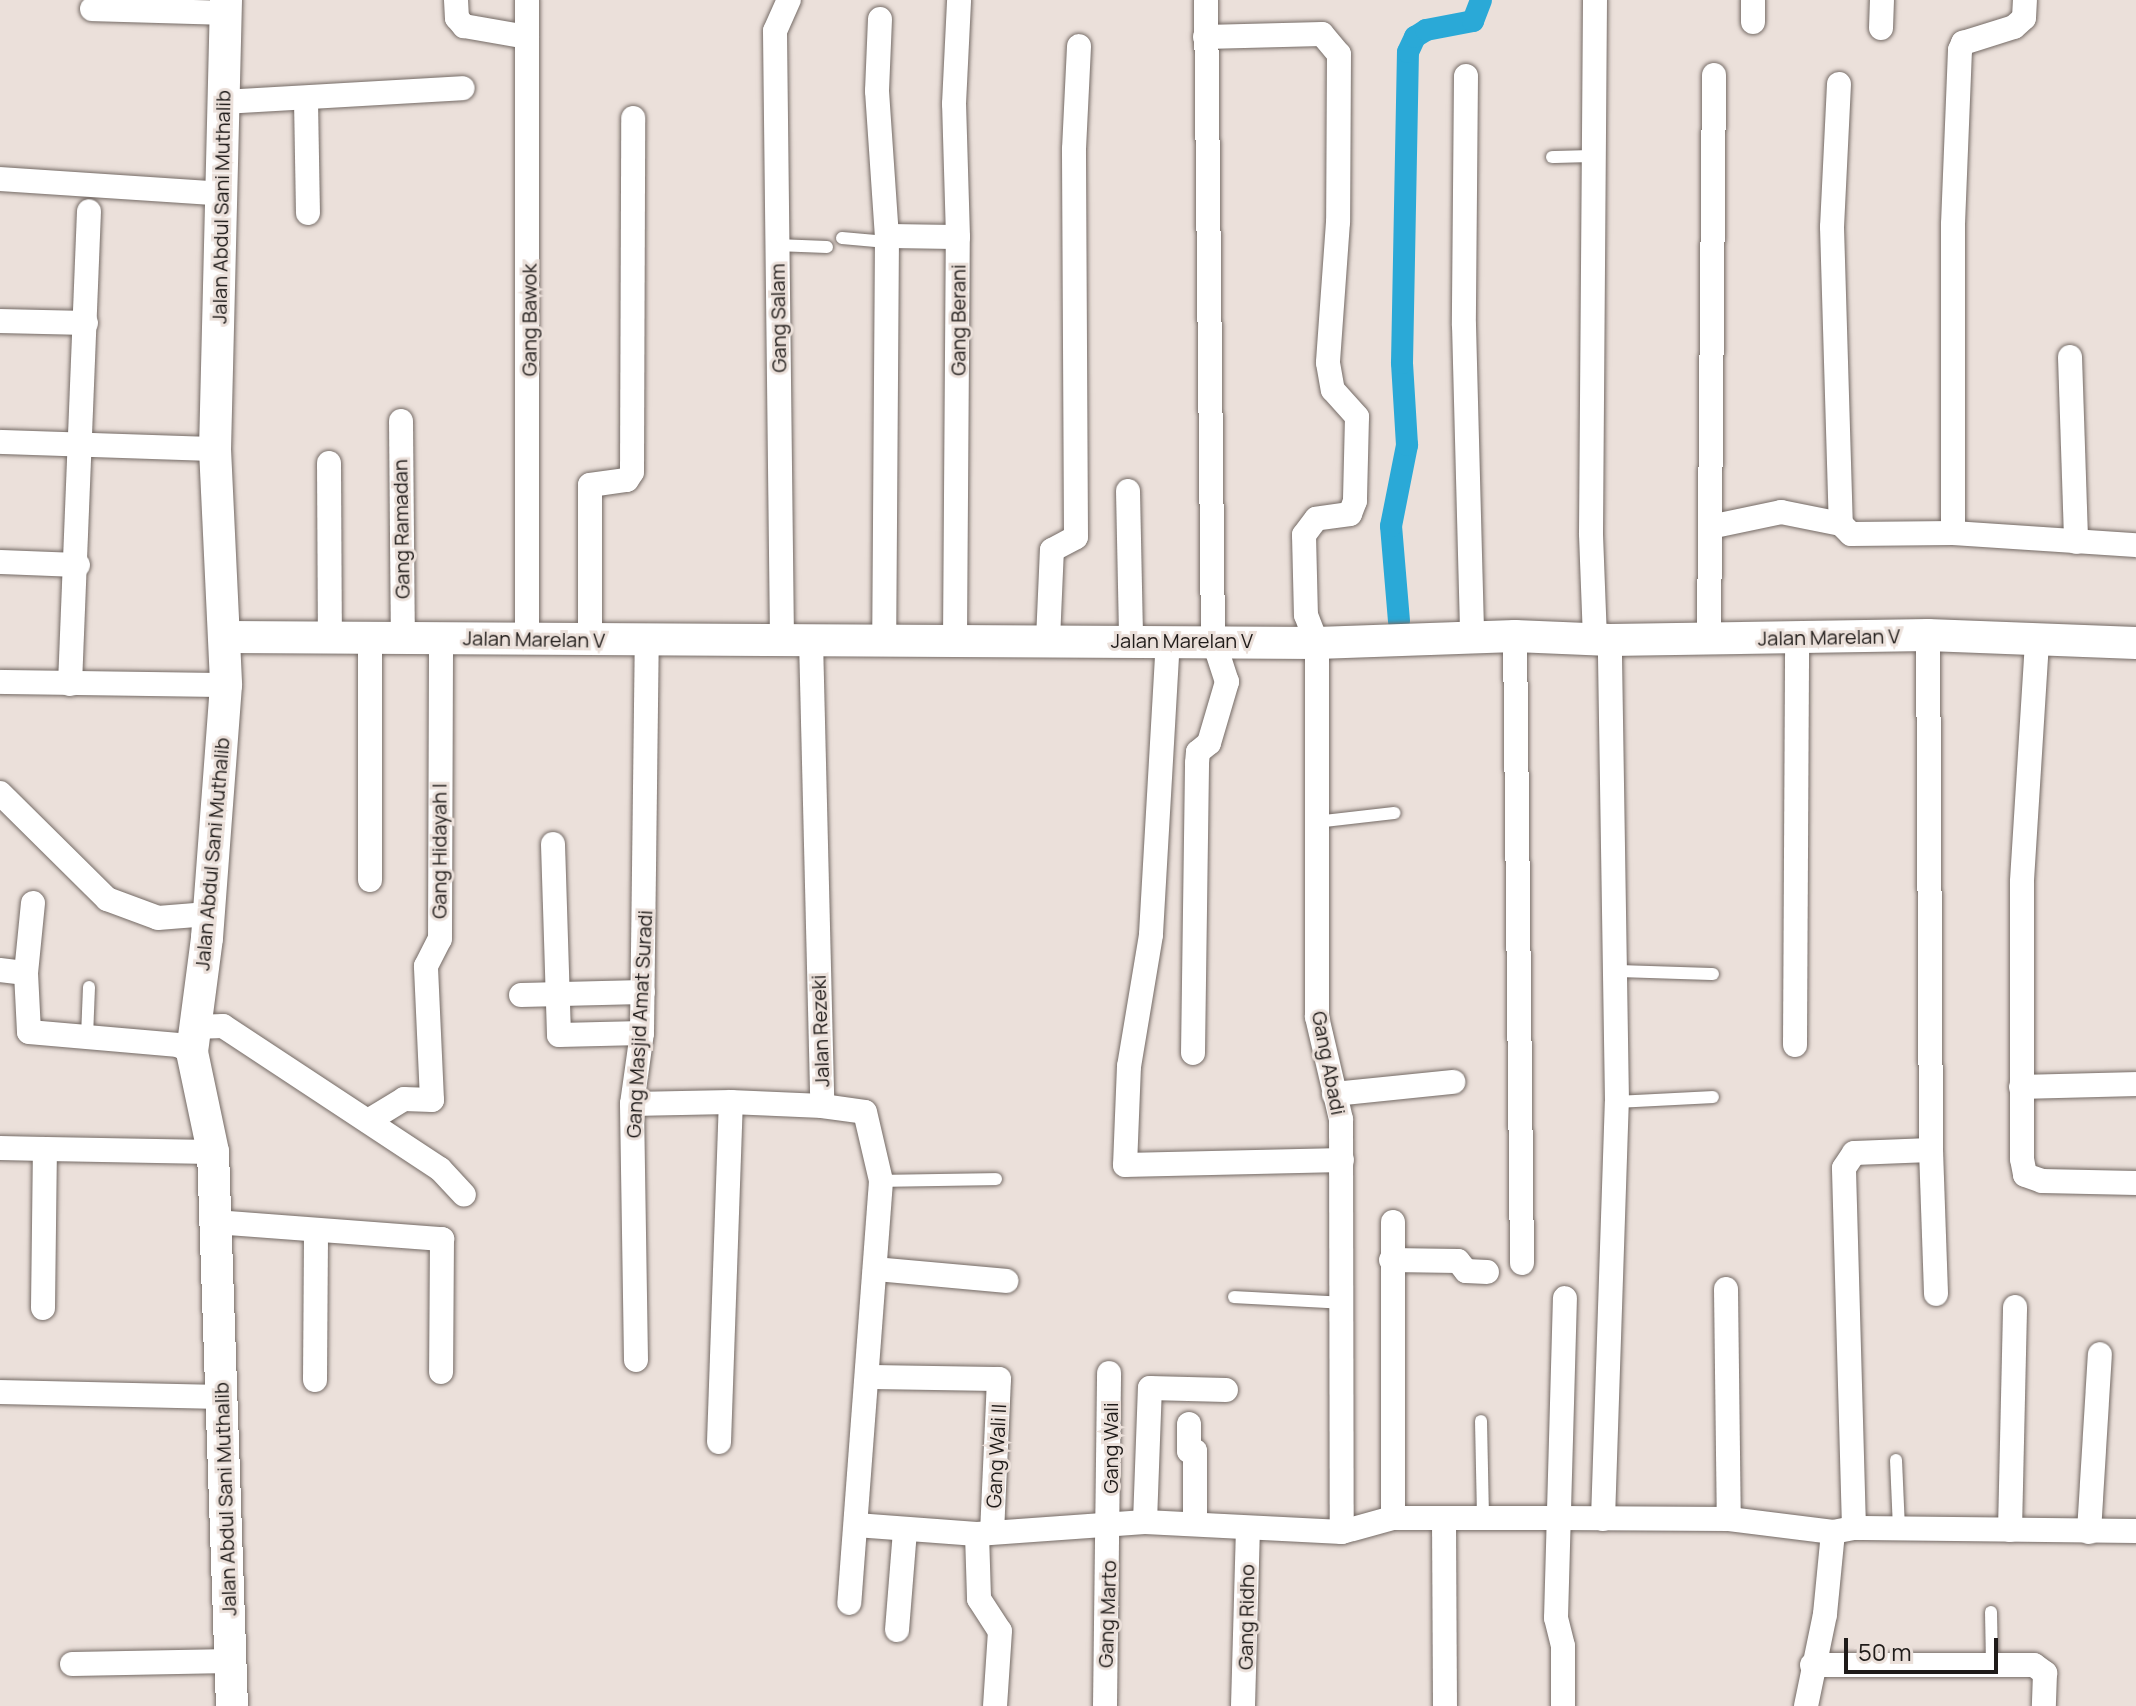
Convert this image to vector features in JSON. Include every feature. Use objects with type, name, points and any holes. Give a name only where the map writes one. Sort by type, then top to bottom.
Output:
[{"type":"street","points":[[456,0],[457,18],[464,26],[527,37]]},
{"type":"street","name":"Gang Bawok","points":[[527,0],[527,640]]},
{"type":"street","name":"Gang Salam","points":[[789,0],[775,31],[776,245],[796,640]]},
{"type":"street","name":"Gang Berani","points":[[955,640],[958,237],[954,104],[959,0]]},
{"type":"street","points":[[1193,1053],[1198,752],[1209,743],[1227,682],[1213,639],[1206,0]]},
{"type":"street","points":[[1595,0],[1594,156],[1602,639],[1617,971],[1617,1102],[1603,1519]]},
{"type":"street","points":[[1881,28],[1882,0]]},
{"type":"street","points":[[1953,533],[1953,224],[1960,50],[1963,43],[2014,27],[2024,18],[2025,0]]},
{"type":"street","points":[[92,9],[226,6]]},
{"type":"street","name":"Jalan Abdul Sani Muthalib","points":[[226,6],[215,449],[227,637],[226,685],[208,926],[194,1030],[213,1152],[232,1706]]},
{"type":"street","points":[[880,19],[877,91],[891,242],[890,639]]},
{"type":"street","name":"Gang Abadi","points":[[1205,37],[1322,34],[1339,54],[1338,222],[1328,363],[1333,390],[1357,417],[1355,488],[1350,514],[1316,519],[1304,535],[1306,615],[1317,643],[1317,1017],[1334,1094],[1342,1160],[1345,1303],[1342,1532]]},
{"type":"street","points":[[1048,640],[1052,550],[1076,537],[1074,149],[1079,46]]},
{"type":"street","points":[[1709,637],[1714,75]]},
{"type":"street","points":[[1466,76],[1464,325],[1472,639]]},
{"type":"street","points":[[1839,84],[1832,227],[1841,524]]},
{"type":"street","points":[[222,102],[306,100],[463,88]]},
{"type":"street","points":[[306,100],[308,213]]},
{"type":"street","points":[[590,640],[590,485],[627,480],[632,472],[633,118]]},
{"type":"street","points":[[0,179],[223,194]]},
{"type":"street","points":[[70,684],[78,565],[89,211]]},
{"type":"street","points":[[891,242],[958,237]]},
{"type":"street","points":[[0,321],[86,323]]},
{"type":"street","points":[[2070,357],[2076,542]]},
{"type":"street","name":"Gang Ramadan","points":[[401,421],[403,638]]},
{"type":"street","points":[[0,442],[215,449]]},
{"type":"street","points":[[329,463],[330,637]]},
{"type":"street","points":[[1128,491],[1131,640]]},
{"type":"street","points":[[1710,527],[1781,512],[1841,524],[1851,534],[1953,533],[2136,545]]},
{"type":"street","points":[[0,562],[78,565]]},
{"type":"street","points":[[1928,635],[1931,1150],[1936,1294]]},
{"type":"street","name":"Jalan Marelan V","points":[[227,637],[1213,639],[1317,643],[1515,636],[1602,639],[1928,635],[2037,642],[2136,643]]},
{"type":"street","points":[[1515,636],[1522,1263]]},
{"type":"street","points":[[370,638],[370,880]]},
{"type":"street","name":"Gang Hidayah I","points":[[373,1117],[404,1099],[432,1100],[426,966],[440,939],[441,638]]},
{"type":"street","points":[[1795,1045],[1797,638]]},
{"type":"street","points":[[1168,639],[1151,935],[1129,1066],[1125,1165],[1342,1160]]},
{"type":"street","name":"Gang Masjid Amat Suradi","points":[[636,1360],[632,1104],[642,1033],[647,640]]},
{"type":"street","name":"Jalan Rezeki","points":[[796,640],[822,1106],[865,1112],[881,1181],[869,1377],[849,1603]]},
{"type":"street","points":[[2037,642],[2022,882],[2021,1087],[2025,1175],[2042,1181],[2136,1183]]},
{"type":"street","points":[[0,682],[226,685]]},
{"type":"street","points":[[0,793],[107,899],[158,918],[208,926]]},
{"type":"street","points":[[553,844],[553,979],[559,996],[559,1035],[642,1033]]},
{"type":"street","points":[[33,903],[26,973],[29,1032],[178,1045],[194,1030],[223,1026],[373,1117],[440,1169],[464,1195]]},
{"type":"street","points":[[0,970],[26,973]]},
{"type":"street","points":[[521,995],[643,992]]},
{"type":"street","points":[[1334,1094],[1453,1082]]},
{"type":"street","points":[[2021,1087],[2136,1084]]},
{"type":"street","points":[[632,1104],[731,1102],[822,1106]]},
{"type":"street","points":[[719,1442],[731,1102]]},
{"type":"street","points":[[0,1148],[213,1152]]},
{"type":"street","points":[[43,1308],[45,1149]]},
{"type":"street","points":[[1806,1706],[1812,1665],[1844,1530],[1844,1168],[1854,1153],[1931,1150]]},
{"type":"street","points":[[215,1222],[442,1239],[441,1372]]},
{"type":"street","points":[[1393,1222],[1393,1518]]},
{"type":"street","points":[[315,1380],[316,1230]]},
{"type":"street","points":[[1391,1260],[1458,1261],[1466,1271],[1487,1272]]},
{"type":"street","points":[[875,1269],[1006,1281]]},
{"type":"street","points":[[1726,1289],[1729,1519]]},
{"type":"street","points":[[1563,1706],[1563,1646],[1556,1618],[1565,1298]]},
{"type":"street","points":[[2010,1530],[2015,1307]]},
{"type":"street","points":[[2089,1532],[2100,1354]]},
{"type":"street","name":"Gang Wali","points":[[1109,1373],[1110,1523]]},
{"type":"street","name":"Gang Wali II","points":[[869,1377],[999,1379],[979,1599],[1000,1631],[996,1699]]},
{"type":"street","points":[[1145,1522],[1150,1388],[1226,1390]]},
{"type":"street","points":[[0,1392],[221,1397]]},
{"type":"street","points":[[1189,1424],[1189,1451],[1195,1451],[1195,1524]]},
{"type":"street","points":[[856,1525],[905,1531],[985,1533],[1145,1522],[1342,1532],[1393,1518],[1558,1518],[1729,1519],[1844,1530],[2136,1531]]},
{"type":"street","points":[[1444,1518],[1445,1706]]},
{"type":"street","name":"Gang Marto","points":[[1105,1706],[1110,1523]]},
{"type":"street","name":"Gang Ridho","points":[[1243,1706],[1248,1529]]},
{"type":"street","points":[[897,1630],[905,1531]]},
{"type":"street","points":[[72,1664],[232,1661]]},
{"type":"street","points":[[1812,1665],[2040,1668],[2045,1673],[2044,1706]]},
{"type":"lane","points":[[1552,157],[1594,156]]},
{"type":"lane","points":[[842,238],[891,242]]},
{"type":"lane","points":[[776,245],[827,247]]},
{"type":"lane","points":[[1315,822],[1394,813]]},
{"type":"lane","points":[[1617,971],[1713,974]]},
{"type":"lane","points":[[87,1037],[89,987]]},
{"type":"lane","points":[[1617,1102],[1713,1097]]},
{"type":"lane","points":[[881,1181],[996,1179]]},
{"type":"lane","points":[[1234,1297],[1345,1303]]},
{"type":"lane","points":[[1481,1421],[1483,1518]]},
{"type":"lane","points":[[1896,1460],[1899,1529]]},
{"type":"lane","points":[[1991,1612],[1992,1665]]},
{"type":"waterway","points":[[1399,621],[1391,526],[1407,445],[1402,363],[1408,52],[1415,37],[1426,30],[1473,21],[1481,0]]}]
